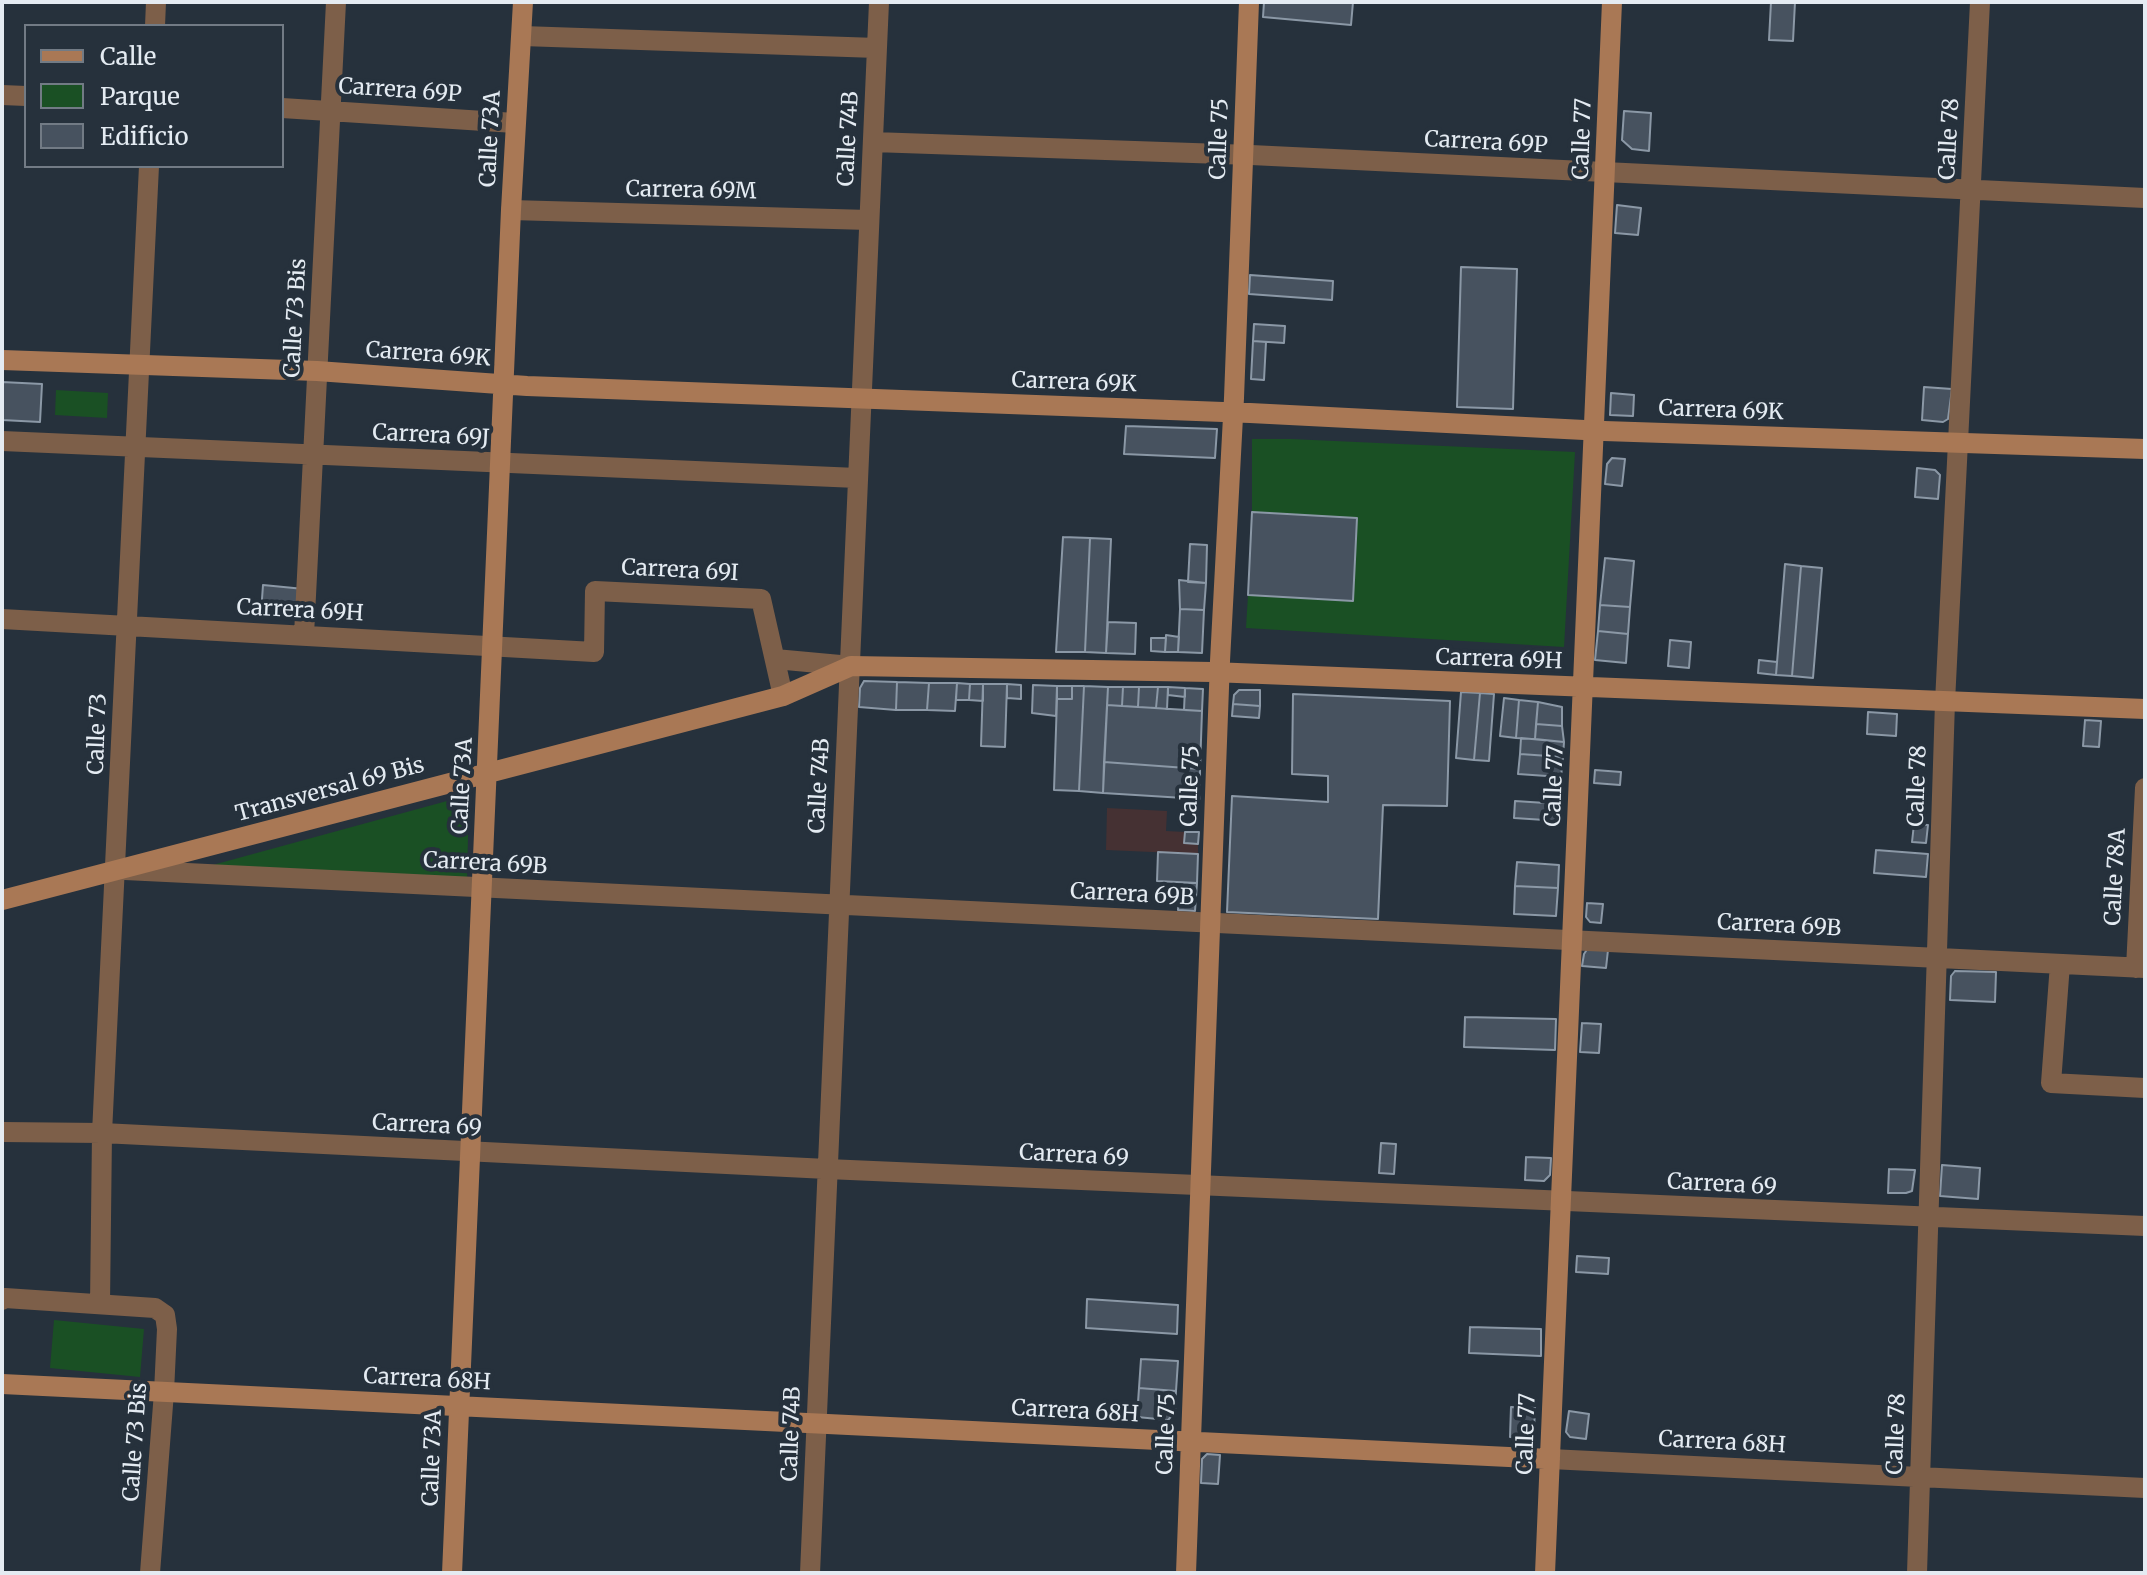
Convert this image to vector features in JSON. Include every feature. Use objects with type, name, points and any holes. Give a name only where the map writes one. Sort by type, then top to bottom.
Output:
[{"type":"street","points":[[155,24],[156,2]]},
{"type":"street","name":"Calle 73 Bis","points":[[304,635],[336,2]]},
{"type":"street","name":"Calle 73A","points":[[452,1573],[511,210],[523,2]]},
{"type":"street","name":"Calle 74B","points":[[810,1573],[879,2]]},
{"type":"street","name":"Calle 75","points":[[1186,1573],[1219,672],[1249,2]]},
{"type":"street","name":"Calle 77","points":[[1545,1573],[1612,2]]},
{"type":"street","name":"Calle 78","points":[[1917,1573],[1945,702],[1980,2]]},
{"type":"street","points":[[522,36],[877,48]]},
{"type":"street","points":[[2,95],[24,96]]},
{"type":"street","name":"Carrera 69P","points":[[284,108],[515,123]]},
{"type":"street","name":"Carrera 69P","points":[[873,142],[2145,198]]},
{"type":"street","name":"Calle 73","points":[[100,1304],[102,1133],[149,168]]},
{"type":"street","name":"Carrera 69M","points":[[511,210],[869,220]]},
{"type":"street","name":"Carrera 69K","points":[[2,360],[317,371],[505,385],[1233,412],[1594,430],[2145,449]]},
{"type":"street","name":"Carrera 69J","points":[[2,441],[857,478]]},
{"type":"street","name":"Carrera 69I","points":[[594,652],[595,591],[761,599],[775,659]]},
{"type":"street","name":"Carrera 69H","points":[[2,619],[594,652]]},
{"type":"street","points":[[783,696],[775,659],[851,666]]},
{"type":"street","name":"Carrera 69H","points":[[851,666],[1219,672],[2145,709]]},
{"type":"street","name":"Transversal 69 Bis","points":[[2,900],[783,696],[851,666]]},
{"type":"street","name":"Calle 78A","points":[[2140,968],[2145,788]]},
{"type":"street","name":"Carrera 69B","points":[[117,870],[2140,968]]},
{"type":"street","points":[[2060,964],[2051,1083],[2145,1088]]},
{"type":"street","name":"Carrera 69","points":[[2,1132],[102,1133],[1200,1186],[2145,1226]]},
{"type":"street","points":[[2,1300],[100,1304]]},
{"type":"street","name":"Calle 73 Bis","points":[[100,1304],[155,1308],[165,1315],[164,1392],[150,1573]]},
{"type":"street","name":"Carrera 68H","points":[[2,1384],[2145,1488]]},
{"type":"shaded area","points":[[1107,808],[1167,811],[1166,831],[1185,832],[1184,843],[1198,844],[1198,854],[1106,850]]},
{"type":"green space","points":[[56,390],[108,393],[107,418],[55,415]]},
{"type":"green space","points":[[1252,439],[1575,452],[1564,647],[1246,628],[1248,595],[1353,601],[1356,518],[1252,512]]},
{"type":"green space","points":[[469,795],[467,880],[209,866]]},
{"type":"green space","points":[[54,1320],[144,1329],[140,1377],[50,1368]]},
{"type":"building","points":[[1264,2],[1353,2],[1351,25],[1263,17]]},
{"type":"building","points":[[1771,2],[1795,2],[1793,41],[1769,40]]},
{"type":"building","points":[[1624,111],[1651,113],[1649,151],[1632,149],[1622,140]]},
{"type":"building","points":[[1617,205],[1641,208],[1638,235],[1615,233]]},
{"type":"building","points":[[1461,267],[1517,269],[1513,409],[1457,407]]},
{"type":"building","points":[[1250,275],[1333,281],[1332,300],[1249,294]]},
{"type":"building","points":[[1254,324],[1285,326],[1284,343],[1253,341]]},
{"type":"building","points":[[1253,341],[1266,342],[1264,380],[1251,379]]},
{"type":"building","points":[[2,382],[42,384],[40,422],[2,420]]},
{"type":"building","points":[[1924,387],[1952,389],[1948,419],[1943,422],[1922,420]]},
{"type":"building","points":[[1611,393],[1634,395],[1633,416],[1610,415]]},
{"type":"building","points":[[1126,426],[1217,429],[1215,458],[1124,454]]},
{"type":"building","points":[[1612,458],[1625,459],[1622,486],[1605,484],[1607,464]]},
{"type":"building","points":[[1917,468],[1935,470],[1940,475],[1938,499],[1915,497]]},
{"type":"building","points":[[1252,512],[1357,518],[1353,601],[1248,595]]},
{"type":"building","points":[[1063,537],[1090,538],[1085,652],[1056,652]]},
{"type":"building","points":[[1090,538],[1111,539],[1106,653],[1085,652]]},
{"type":"building","points":[[1190,544],[1207,545],[1206,583],[1188,582]]},
{"type":"building","points":[[1605,558],[1634,561],[1630,607],[1600,605]]},
{"type":"building","points":[[1785,564],[1801,566],[1792,676],[1776,675]]},
{"type":"building","points":[[1801,566],[1822,568],[1813,678],[1792,676]]},
{"type":"building","points":[[1179,580],[1206,583],[1204,610],[1180,609]]},
{"type":"building","points":[[263,585],[304,589],[302,616],[261,613]]},
{"type":"building","points":[[1600,605],[1630,607],[1628,634],[1598,631]]},
{"type":"building","points":[[1180,609],[1204,610],[1202,653],[1178,652]]},
{"type":"building","points":[[1108,622],[1136,623],[1135,654],[1106,653]]},
{"type":"building","points":[[1598,631],[1628,634],[1626,663],[1595,660]]},
{"type":"building","points":[[1166,635],[1179,637],[1178,652],[1165,652]]},
{"type":"building","points":[[1151,638],[1166,638],[1165,652],[1151,651]]},
{"type":"building","points":[[1670,640],[1691,642],[1689,668],[1668,666]]},
{"type":"building","points":[[1759,660],[1777,662],[1776,675],[1758,673]]},
{"type":"building","points":[[864,681],[897,682],[896,710],[859,707],[860,688]]},
{"type":"building","points":[[897,682],[929,683],[927,710],[896,710]]},
{"type":"building","points":[[929,683],[957,683],[955,711],[927,710]]},
{"type":"building","points":[[957,683],[970,684],[969,700],[956,700]]},
{"type":"building","points":[[970,684],[983,684],[983,701],[969,700]]},
{"type":"building","points":[[983,684],[1007,684],[1005,747],[981,746]]},
{"type":"building","points":[[1007,684],[1021,685],[1021,699],[1007,698]]},
{"type":"building","points":[[1033,685],[1057,686],[1056,716],[1032,713]]},
{"type":"building","points":[[1057,686],[1072,686],[1072,699],[1057,699]]},
{"type":"building","points":[[1072,686],[1084,686],[1079,791],[1054,790],[1057,699],[1072,699]]},
{"type":"building","points":[[1084,686],[1108,687],[1103,793],[1079,791]]},
{"type":"building","points":[[1108,687],[1123,687],[1122,706],[1107,705]]},
{"type":"building","points":[[1123,687],[1139,687],[1138,707],[1122,706]]},
{"type":"building","points":[[1139,687],[1158,687],[1156,708],[1138,707]]},
{"type":"building","points":[[1158,687],[1168,687],[1167,709],[1156,708]]},
{"type":"building","points":[[1168,687],[1185,688],[1185,697],[1168,695]]},
{"type":"building","points":[[1185,688],[1203,689],[1202,711],[1184,710]]},
{"type":"building","points":[[1239,690],[1260,690],[1260,706],[1233,704],[1234,695]]},
{"type":"building","points":[[1461,692],[1480,693],[1474,760],[1456,758]]},
{"type":"building","points":[[1480,693],[1494,694],[1489,761],[1474,760]]},
{"type":"building","points":[[1293,694],[1450,701],[1447,806],[1383,805],[1378,919],[1227,912],[1232,796],[1328,802],[1328,776],[1292,774]]},
{"type":"building","points":[[1504,698],[1519,700],[1516,738],[1500,736]]},
{"type":"building","points":[[1519,700],[1538,702],[1535,739],[1516,738]]},
{"type":"building","points":[[1538,702],[1562,707],[1562,726],[1536,724]]},
{"type":"building","points":[[1233,704],[1260,706],[1259,718],[1232,716]]},
{"type":"building","points":[[1107,705],[1202,711],[1200,769],[1104,762]]},
{"type":"building","points":[[1868,712],[1897,714],[1896,736],[1867,734]]},
{"type":"building","points":[[2085,720],[2101,721],[2099,747],[2083,746]]},
{"type":"building","points":[[1536,724],[1562,726],[1564,742],[1535,739]]},
{"type":"building","points":[[1521,738],[1564,742],[1563,757],[1520,754]]},
{"type":"building","points":[[1520,754],[1563,757],[1561,777],[1518,774]]},
{"type":"building","points":[[1104,762],[1200,769],[1200,799],[1103,793]]},
{"type":"building","points":[[1595,770],[1621,772],[1620,785],[1594,783]]},
{"type":"building","points":[[1515,801],[1561,804],[1560,821],[1514,818]]},
{"type":"building","points":[[1914,824],[1928,825],[1926,843],[1912,842]]},
{"type":"building","points":[[1185,832],[1199,832],[1198,844],[1184,843]]},
{"type":"building","points":[[1876,850],[1928,854],[1926,877],[1874,873]]},
{"type":"building","points":[[1158,852],[1198,854],[1197,883],[1157,881]]},
{"type":"building","points":[[1517,862],[1559,865],[1558,888],[1515,886]]},
{"type":"building","points":[[1184,883],[1197,883],[1196,897],[1183,896]]},
{"type":"building","points":[[1515,886],[1558,888],[1556,916],[1514,914]]},
{"type":"building","points":[[1179,896],[1196,897],[1195,911],[1178,910]]},
{"type":"building","points":[[1587,903],[1603,904],[1601,923],[1590,922],[1586,917]]},
{"type":"building","points":[[1588,948],[1608,950],[1606,968],[1582,966]]},
{"type":"building","points":[[1955,971],[1996,972],[1995,1002],[1950,1000],[1951,976]]},
{"type":"building","points":[[1465,1017],[1556,1019],[1555,1050],[1464,1047]]},
{"type":"building","points":[[1582,1023],[1601,1024],[1599,1053],[1580,1052]]},
{"type":"building","points":[[1381,1143],[1396,1144],[1394,1174],[1379,1173]]},
{"type":"building","points":[[1526,1157],[1551,1158],[1550,1175],[1544,1181],[1525,1180]]},
{"type":"building","points":[[1942,1165],[1980,1168],[1978,1199],[1940,1196]]},
{"type":"building","points":[[1889,1169],[1915,1170],[1912,1191],[1888,1193]]},
{"type":"building","points":[[1577,1256],[1609,1258],[1608,1274],[1576,1272]]},
{"type":"building","points":[[1087,1299],[1178,1305],[1177,1334],[1086,1328]]},
{"type":"building","points":[[1470,1327],[1541,1329],[1541,1356],[1469,1353]]},
{"type":"building","points":[[1141,1359],[1178,1361],[1176,1391],[1139,1388]]},
{"type":"building","points":[[1139,1388],[1176,1391],[1175,1412],[1168,1420],[1137,1417]]},
{"type":"building","points":[[1511,1407],[1535,1408],[1532,1435],[1526,1438],[1510,1437]]},
{"type":"building","points":[[1569,1411],[1589,1414],[1586,1439],[1570,1437],[1566,1432]]},
{"type":"building","points":[[1207,1454],[1220,1455],[1218,1484],[1201,1483],[1202,1459]]}]
